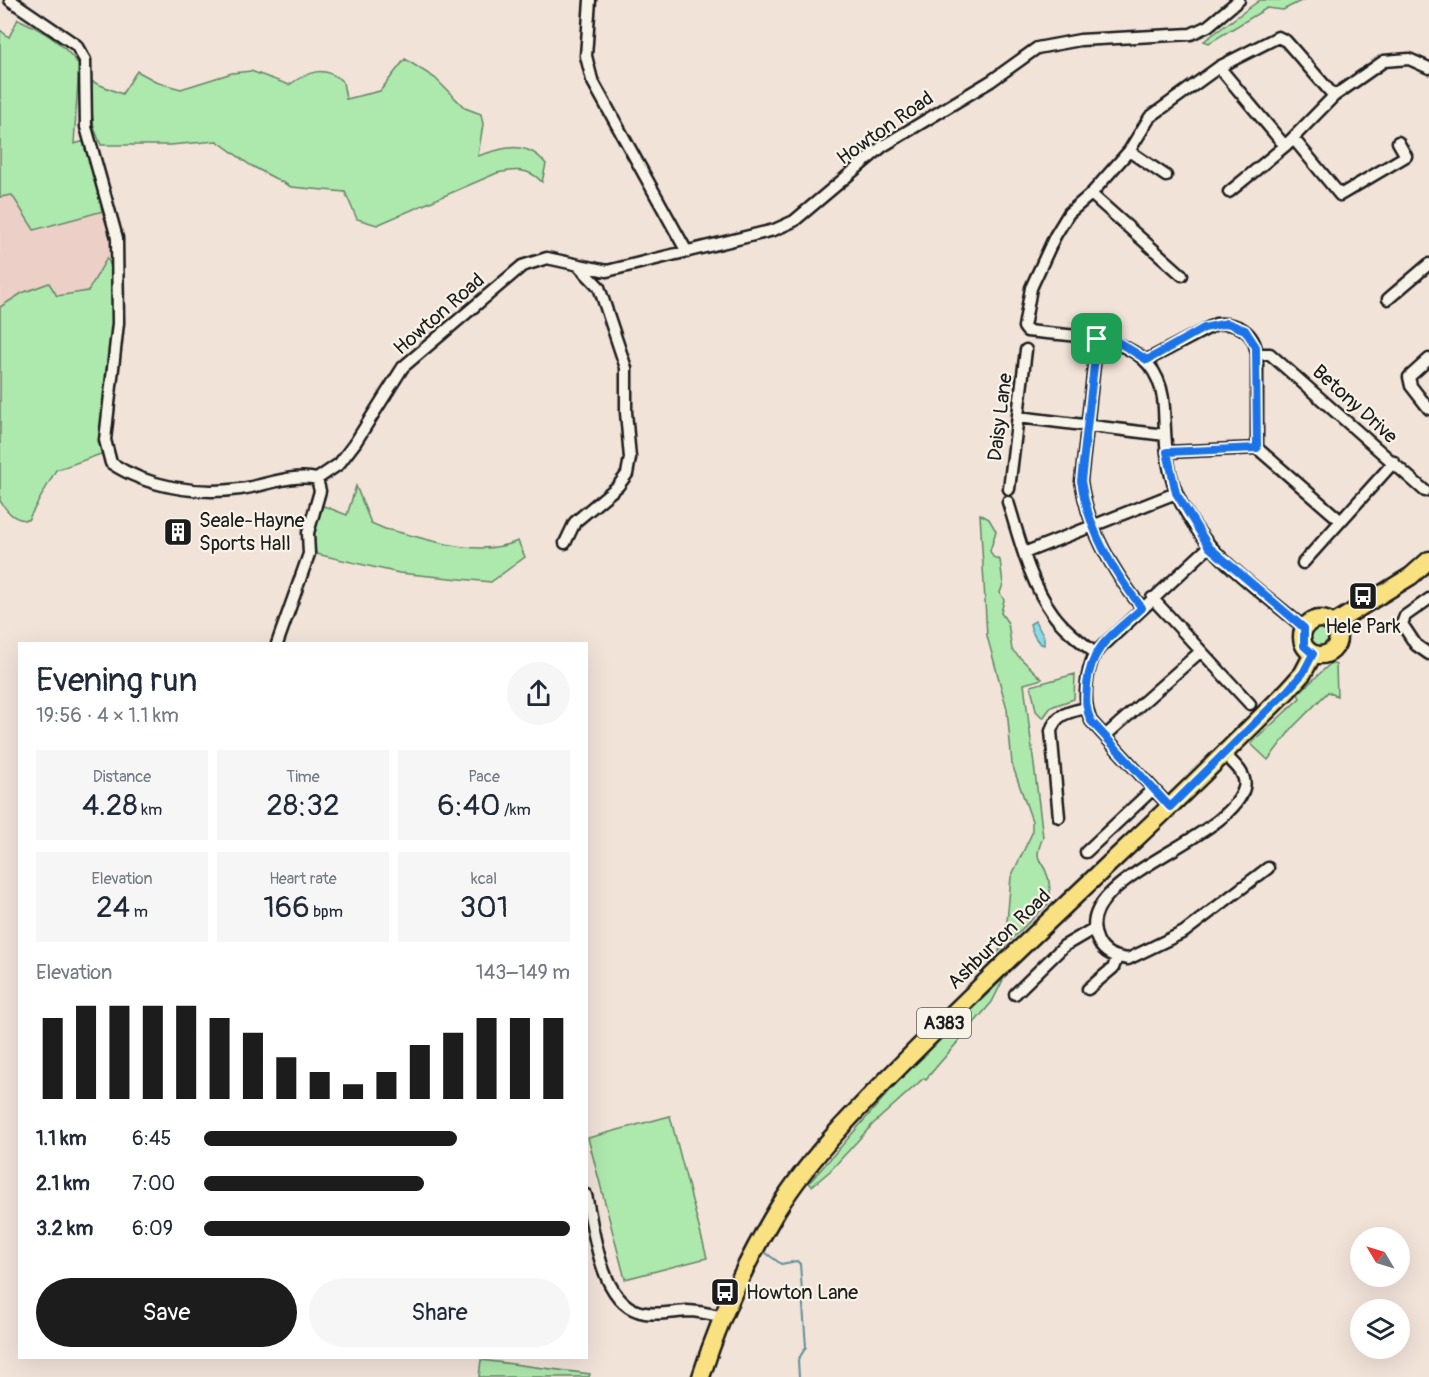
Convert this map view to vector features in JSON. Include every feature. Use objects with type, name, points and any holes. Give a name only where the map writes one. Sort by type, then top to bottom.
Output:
[{"type":"main road","points":[[1333,624],[1392,588],[1429,560]]},
{"type":"main road","points":[[1319,619],[1333,624],[1339,638],[1334,648],[1324,655],[1313,654],[1304,646],[1304,628],[1319,619]]},
{"type":"main road","name":"Ashburton Road","points":[[701,1377],[723,1317],[778,1209],[810,1166],[855,1113],[1005,962],[1170,807],[1288,690],[1303,673],[1313,654]]},
{"type":"street","points":[[10,0],[76,45],[85,60],[86,127],[117,237],[118,323],[105,440],[111,463],[126,473],[146,481],[207,492],[240,489],[305,476],[317,479],[320,491],[308,533],[309,554],[278,642]]},
{"type":"street","points":[[590,0],[586,56],[592,80],[687,252]]},
{"type":"street","name":"Howton Road","points":[[317,479],[339,464],[403,368],[522,266],[547,258],[607,271],[755,237],[794,220],[883,146],[991,81],[1037,48],[1080,40],[1191,34],[1208,26],[1239,0]]},
{"type":"street","points":[[1304,628],[1209,547],[1176,493],[1167,452],[1162,387],[1147,360],[1118,342],[1027,331],[1024,327],[1031,288],[1055,236],[1069,213],[1091,194],[1129,151],[1150,117],[1219,67],[1282,37],[1334,96]]},
{"type":"street","points":[[1229,192],[1289,142],[1334,96],[1384,62],[1409,59],[1429,68]]},
{"type":"street","points":[[1219,67],[1340,195],[1406,156],[1398,142]]},
{"type":"street","points":[[1129,151],[1166,176]]},
{"type":"street","points":[[1091,194],[1182,275]]},
{"type":"street","points":[[1388,299],[1420,269],[1429,264]]},
{"type":"street","points":[[578,265],[599,287]]},
{"type":"street","points":[[565,543],[575,522],[627,474],[630,458],[626,412],[626,368],[598,279],[607,271]]},
{"type":"street","points":[[1147,360],[1204,328],[1227,323],[1245,330],[1254,339],[1257,354],[1257,448]]},
{"type":"street","points":[[1097,339],[1081,481],[1092,525],[1116,575],[1142,608]]},
{"type":"street","name":"Daisy Lane","points":[[1009,489],[1026,350]]},
{"type":"street","name":"Betony Drive","points":[[1257,354],[1270,354],[1425,491]]},
{"type":"street","points":[[1429,359],[1409,377],[1411,386],[1429,409]]},
{"type":"street","points":[[1018,417],[1165,435]]},
{"type":"street","points":[[1167,452],[1257,448],[1341,521]]},
{"type":"street","points":[[1303,563],[1394,462]]},
{"type":"street","points":[[1024,553],[1176,493]]},
{"type":"street","points":[[1008,502],[1024,553],[1054,615],[1095,652]]},
{"type":"street","points":[[1170,807],[1091,721],[1086,708],[1089,666],[1095,652],[1209,547]]},
{"type":"street","points":[[1152,598],[1250,704]]},
{"type":"street","points":[[1429,599],[1405,616],[1402,624],[1416,645],[1429,654]]},
{"type":"street","points":[[1105,736],[1201,651]]},
{"type":"street","points":[[1059,817],[1051,731],[1057,718],[1063,714],[1086,708]]},
{"type":"street","points":[[1224,754],[1244,778],[1245,788],[1237,799],[1216,822],[1156,860],[1104,898],[1097,909],[1093,929],[1101,947],[1117,958],[1128,959],[1184,932],[1268,868]]},
{"type":"street","points":[[1086,852],[1152,790]]},
{"type":"street","points":[[1015,994],[1064,946],[1093,929]]},
{"type":"street","points":[[1088,989],[1113,968],[1117,958]]},
{"type":"street","points":[[588,1204],[599,1256],[607,1279],[623,1304],[644,1313],[688,1311],[723,1317]]},
{"type":"shaded area","points":[[85,141],[107,210],[113,322],[0,480],[0,160]]},
{"type":"green space","points":[[1260,0],[1303,0],[1283,10],[1267,8],[1209,43],[1204,41]]},
{"type":"green space","points":[[18,19],[52,38],[79,65],[74,144],[85,141],[107,210],[34,230],[12,195],[0,197],[0,30],[9,37]]},
{"type":"green space","points":[[405,59],[435,78],[465,108],[481,114],[483,124],[478,156],[505,148],[523,148],[531,151],[546,164],[542,182],[527,172],[497,173],[377,225],[357,219],[345,192],[291,187],[250,165],[217,141],[170,145],[101,145],[94,128],[88,80],[122,94],[137,71],[159,83],[181,89],[232,73],[251,71],[289,85],[309,74],[323,72],[336,76],[343,82],[346,99],[380,91]]},
{"type":"green space","points":[[107,258],[115,295],[115,322],[104,453],[56,470],[28,520],[18,519],[8,512],[0,501],[0,307],[22,293],[49,283],[57,296],[88,291]]},
{"type":"green space","points":[[356,486],[371,523],[385,529],[468,547],[502,546],[518,541],[525,557],[491,582],[399,573],[316,554],[312,533],[321,505],[347,515]]},
{"type":"green space","points":[[980,514],[989,519],[996,531],[990,551],[993,557],[1000,560],[1003,584],[1000,593],[1004,600],[1001,613],[1008,623],[1012,650],[1042,679],[1024,684],[1043,837],[1038,856],[1046,870],[1051,901],[999,951],[1007,922],[1011,877],[1032,833],[1032,821],[1012,764],[1007,709],[987,636]]},
{"type":"green space","points":[[1321,627],[1328,630],[1331,637],[1328,644],[1321,647],[1314,644],[1311,637],[1314,630]]},
{"type":"green space","points":[[1331,663],[1336,665],[1337,696],[1328,692],[1293,727],[1268,760],[1251,744],[1300,698],[1298,694]]},
{"type":"green space","points":[[1075,674],[1074,699],[1051,707],[1043,718],[1036,711],[1031,686]]},
{"type":"green space","points":[[1004,978],[992,1002],[926,1079],[924,1078],[873,1124],[830,1171],[812,1186],[809,1183],[901,1078]]},
{"type":"green space","points":[[670,1116],[707,1258],[625,1279],[588,1138]]},
{"type":"green space","points":[[481,1360],[590,1374],[589,1377],[479,1377]]},
{"type":"water","points":[[1035,621],[1044,637],[1044,645],[1037,640],[1032,630],[1030,624]]},
{"type":"waterway","points":[[766,1253],[781,1264],[797,1261],[800,1264],[806,1347],[798,1360],[799,1377]]},
{"type":"place","name":"Seale-Hayne Sports Hall","points":[[178,532]]},
{"type":"place","name":"Hele Park","points":[[1363,596]]},
{"type":"place","name":"Howton Lane","points":[[725,1292]]},
{"type":"route","points":[[1227,323],[1236,326],[1245,330],[1254,339],[1257,354],[1257,448],[1167,452],[1176,493],[1209,547],[1239,575],[1304,628],[1302,640],[1304,646],[1313,654],[1303,673],[1288,690],[1170,807],[1091,721],[1086,708],[1089,666],[1095,652],[1142,608],[1116,575],[1092,525],[1083,498],[1081,481],[1097,339],[1118,342],[1147,360],[1178,341],[1216,324],[1227,323]]}]
